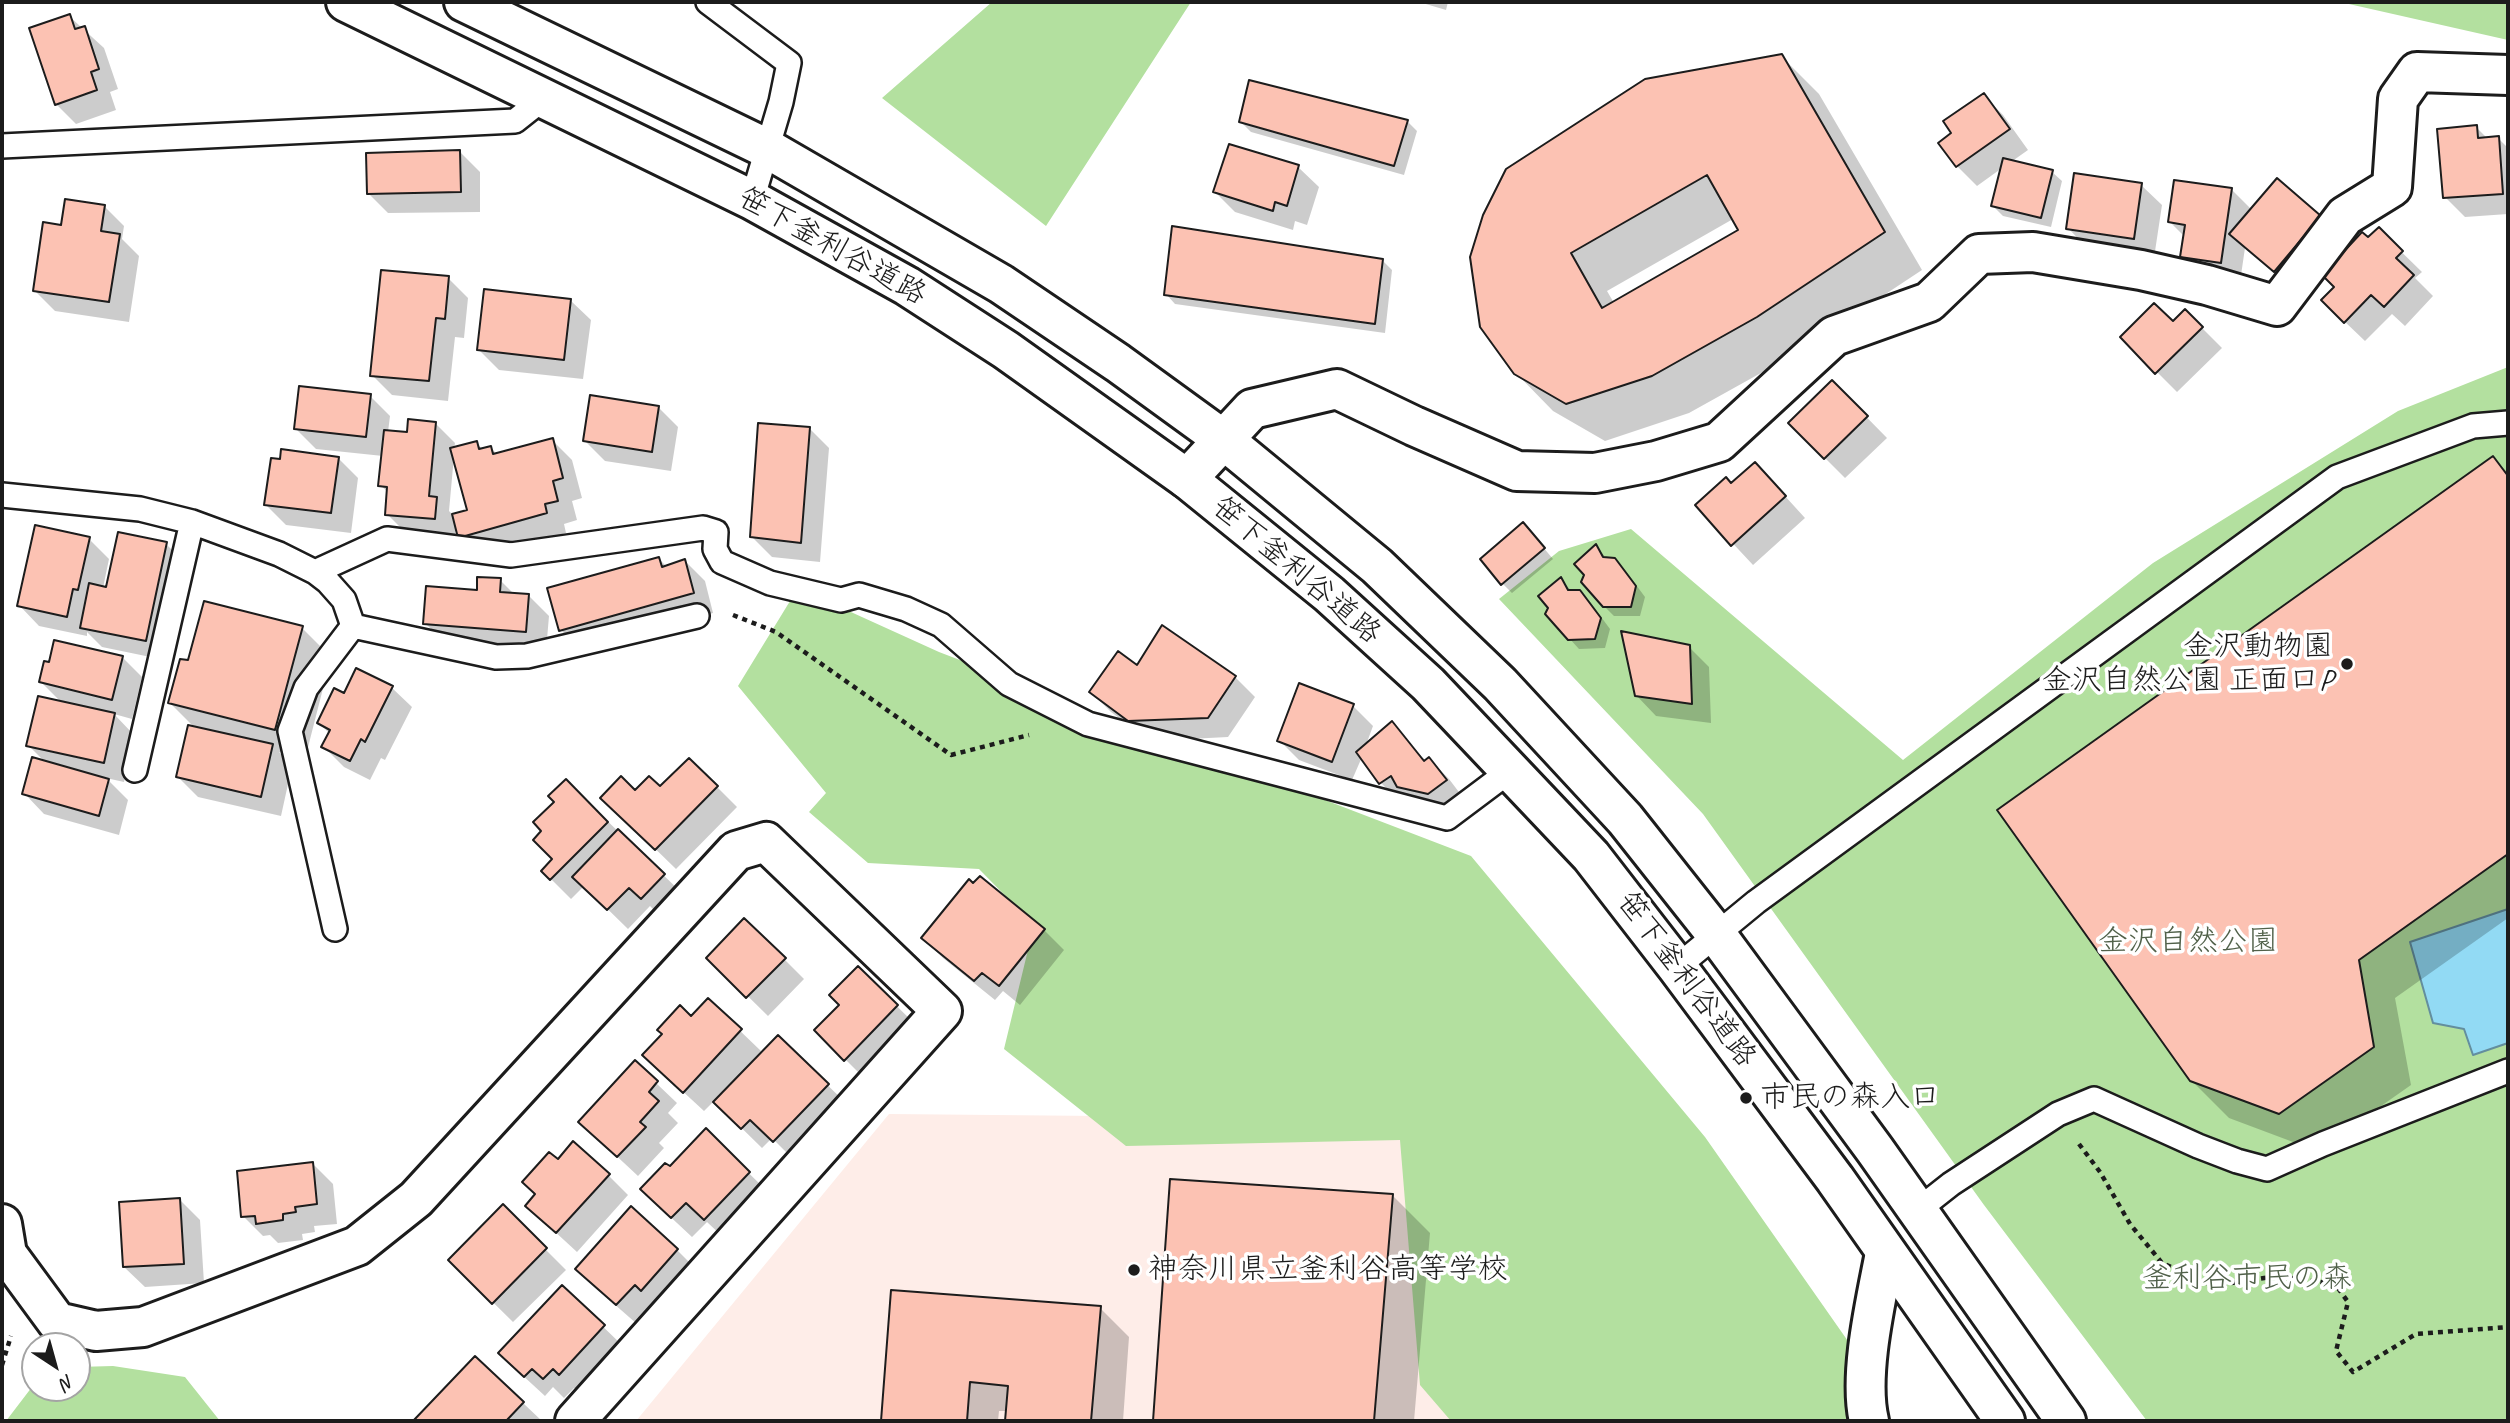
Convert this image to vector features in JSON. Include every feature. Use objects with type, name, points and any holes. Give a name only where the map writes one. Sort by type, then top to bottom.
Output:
[{"type":"street","name":"笹下釜利谷道路","points":[[346,2],[752,200],[907,286],[1006,350],[1187,480],[1329,594],[1428,684],[1591,856],[1835,1179],[2005,1421]]},
{"type":"street","name":"笹下釜利谷道路","points":[[464,2],[768,149],[1001,284],[1118,363],[1224,440],[1377,566],[1500,684],[1625,819],[1716,934],[1918,1210],[2066,1421]]},
{"type":"street","points":[[1187,480],[1252,409],[1337,389],[1517,471],[1595,473],[1656,461],[1719,442],[1834,336],[1929,302],[1979,254],[2033,251],[2141,270],[2207,285],[2277,306],[2346,216],[2392,187],[2398,99],[2417,72],[2508,75]]},
{"type":"street","points":[[2,1224],[7,1254],[57,1322],[96,1331],[142,1326],[357,1246],[416,1199],[736,851],[766,842],[942,1011],[575,1421]]},
{"type":"street","points":[[1869,1421],[1866,1407],[1868,1358],[1885,1253]]},
{"type":"lane","points":[[708,2],[789,63],[781,102],[752,200]]},
{"type":"lane","points":[[2,146],[515,121],[544,98]]},
{"type":"lane","points":[[1677,967],[1756,902],[2337,477],[2473,426],[2508,423]]},
{"type":"lane","points":[[2,495],[140,509],[192,522],[279,554],[315,572],[328,582],[344,600],[353,626]]},
{"type":"lane","points":[[135,770],[192,522]]},
{"type":"lane","points":[[315,572],[387,539],[511,555],[703,528],[716,532],[715,550],[722,562],[770,583],[841,600],[859,595],[906,609],[942,625],[1009,684],[1088,724],[1447,818],[1511,770]]},
{"type":"lane","points":[[353,626],[495,657],[527,656],[697,615]]},
{"type":"lane","points":[[335,929],[290,731],[306,688],[353,626]]},
{"type":"lane","points":[[1918,1210],[1951,1184],[2058,1114],[2094,1099],[2198,1146],[2267,1169],[2508,1070]]},
{"type":"path","points":[[697,615],[731,614],[776,632],[951,755],[1088,724]]},
{"type":"path","points":[[2058,1114],[2100,1172],[2130,1224],[2162,1263],[2213,1286],[2277,1276],[2335,1284],[2348,1302],[2336,1350],[2353,1372],[2416,1334],[2508,1327]]},
{"type":"shaded area","name":"神奈川県立釜利谷高等学校","points":[[889,1114],[1417,1119],[1597,1421],[636,1421]]},
{"type":"green space","points":[[992,2],[1191,2],[1046,226],[882,98]]},
{"type":"green space","points":[[2340,2],[2508,2],[2508,40]]},
{"type":"green space","name":"金沢自然公園","points":[[2508,367],[2508,1421],[2147,1421],[1984,1205],[1703,814],[1499,599],[1559,551],[1631,529],[1903,760],[2153,563],[2398,411]]},
{"type":"green space","points":[[798,588],[939,652],[1471,856],[1705,1137],[1857,1354],[1856,1421],[1451,1421],[1420,1385],[1400,1140],[1126,1146],[1004,1049],[1034,925],[979,869],[868,863],[809,812],[826,793],[738,686]]},
{"type":"green space","points":[[113,1366],[185,1377],[220,1421],[6,1421],[21,1401],[91,1402],[91,1367]]},
{"type":"water","points":[[2508,909],[2508,1043],[2473,1055],[2464,1029],[2433,1023],[2410,942]]},
{"type":"building","points":[[70,14],[75,29],[85,26],[99,69],[91,72],[97,90],[55,105],[29,28]]},
{"type":"building","points":[[1782,54],[1885,232],[1757,317],[1652,376],[1566,404],[1514,374],[1480,327],[1470,257],[1483,215],[1506,169],[1645,79]],"holes":[[[1707,175],[1738,230],[1602,308],[1571,253]]]},
{"type":"building","points":[[1249,80],[1408,120],[1394,166],[1239,122]]},
{"type":"building","points":[[1984,93],[2010,129],[1956,167],[1938,143],[1951,133],[1943,121]]},
{"type":"building","points":[[2477,125],[2478,138],[2499,136],[2503,194],[2443,198],[2437,129]]},
{"type":"building","points":[[1229,144],[1299,165],[1287,206],[1275,202],[1273,211],[1213,192]]},
{"type":"building","points":[[460,150],[461,192],[367,194],[366,153]]},
{"type":"building","points":[[2003,158],[2053,170],[2041,218],[1991,206]]},
{"type":"building","points":[[2074,173],[2142,183],[2134,239],[2066,229]]},
{"type":"building","points":[[2277,178],[2321,216],[2274,272],[2229,234]]},
{"type":"building","points":[[2174,180],[2232,188],[2221,263],[2180,257],[2185,225],[2168,222]]},
{"type":"building","points":[[65,199],[105,205],[101,231],[120,234],[109,302],[33,291],[43,222],[61,225]]},
{"type":"building","points":[[1172,226],[1383,259],[1375,324],[1164,295]]},
{"type":"building","points":[[2379,227],[2403,251],[2396,258],[2414,275],[2384,307],[2371,295],[2344,323],[2321,300],[2334,287],[2322,275],[2362,232],[2368,237]]},
{"type":"building","points":[[381,270],[449,276],[445,319],[436,318],[429,381],[370,376]]},
{"type":"building","points":[[484,289],[571,299],[564,360],[477,350]]},
{"type":"building","points":[[2154,303],[2173,321],[2185,309],[2203,327],[2155,374],[2120,337]]},
{"type":"building","points":[[1832,380],[1868,416],[1824,459],[1788,423]]},
{"type":"building","points":[[299,386],[371,394],[366,437],[294,429]]},
{"type":"building","points":[[590,395],[659,406],[652,452],[583,441]]},
{"type":"building","points":[[408,419],[436,422],[429,496],[437,497],[435,519],[385,515],[387,487],[378,486],[384,430],[407,432]]},
{"type":"building","points":[[758,423],[810,427],[801,543],[750,537]]},
{"type":"building","points":[[553,438],[563,478],[553,481],[558,501],[545,504],[547,513],[458,538],[452,514],[467,510],[450,448],[477,441],[479,449],[491,446],[493,454]]},
{"type":"building","points":[[281,449],[339,457],[331,513],[264,505],[271,458],[280,459]]},
{"type":"building","name":"金沢動物園 金沢自然公園 正面口P","points":[[2493,456],[2508,476],[2508,854],[2359,960],[2374,1047],[2279,1114],[2190,1081],[1997,810]]},
{"type":"building","points":[[1755,462],[1786,496],[1731,546],[1695,505],[1726,477],[1731,483]]},
{"type":"building","points":[[1523,522],[1545,548],[1501,585],[1480,559]]},
{"type":"building","points":[[35,525],[90,537],[78,590],[73,589],[67,617],[17,606]]},
{"type":"building","points":[[118,532],[167,542],[146,641],[80,628],[89,583],[106,587]]},
{"type":"building","points":[[1596,544],[1603,557],[1615,558],[1636,586],[1631,607],[1603,607],[1581,582],[1584,575],[1574,564]]},
{"type":"building","points":[[659,557],[662,567],[685,559],[694,593],[559,631],[547,588]]},
{"type":"building","points":[[477,577],[501,578],[500,592],[529,594],[526,632],[423,624],[426,586],[477,590]]},
{"type":"building","points":[[1561,577],[1568,590],[1580,590],[1601,618],[1595,639],[1568,640],[1545,614],[1548,608],[1538,596]]},
{"type":"building","points":[[204,601],[303,626],[275,730],[168,703],[180,659],[188,660]]},
{"type":"building","points":[[1162,625],[1236,676],[1208,718],[1128,721],[1089,692],[1118,651],[1137,665]]},
{"type":"building","points":[[1621,631],[1690,645],[1692,704],[1635,696]]},
{"type":"building","points":[[54,640],[123,656],[112,700],[39,682],[44,661],[49,662]]},
{"type":"building","points":[[356,668],[393,686],[365,742],[361,739],[350,761],[321,747],[330,730],[317,723],[334,688],[344,693]]},
{"type":"building","points":[[1299,683],[1354,704],[1332,762],[1277,741]]},
{"type":"building","points":[[38,696],[115,713],[104,763],[26,746]]},
{"type":"building","points":[[1392,721],[1424,761],[1429,757],[1447,780],[1428,794],[1397,787],[1391,776],[1379,784],[1356,752]]},
{"type":"building","points":[[188,725],[273,744],[261,797],[176,777]]},
{"type":"building","points":[[32,757],[109,779],[99,816],[22,794]]},
{"type":"building","points":[[689,758],[718,786],[655,850],[600,798],[621,776],[635,790],[649,776],[660,786]]},
{"type":"building","points":[[566,779],[608,822],[550,880],[541,871],[552,859],[533,840],[541,831],[533,822],[554,802],[548,796]]},
{"type":"building","points":[[618,829],[665,874],[641,899],[629,888],[607,910],[572,877]]},
{"type":"building","points":[[980,876],[1045,929],[999,986],[982,973],[974,981],[921,938],[969,879],[973,883]]},
{"type":"building","points":[[744,918],[786,958],[746,998],[706,958]]},
{"type":"building","points":[[858,966],[898,1005],[844,1061],[814,1030],[839,1005],[829,995]]},
{"type":"building","points":[[708,998],[742,1029],[683,1093],[642,1055],[662,1034],[657,1030],[680,1005],[691,1016]]},
{"type":"building","points":[[778,1035],[829,1084],[773,1142],[750,1120],[741,1129],[713,1102]]},
{"type":"building","points":[[635,1060],[658,1081],[649,1092],[659,1101],[640,1122],[646,1127],[617,1157],[578,1122]]},
{"type":"building","points":[[706,1128],[750,1172],[704,1220],[686,1203],[671,1218],[640,1189],[665,1163],[670,1166]]},
{"type":"building","points":[[573,1141],[610,1174],[556,1233],[525,1206],[535,1194],[522,1182],[549,1152],[558,1159]]},
{"type":"building","points":[[313,1162],[317,1204],[295,1207],[296,1212],[283,1214],[283,1220],[256,1224],[255,1216],[241,1217],[237,1171]]},
{"type":"building","points":[[1170,1179],[1393,1194],[1374,1421],[1153,1421]]},
{"type":"building","points":[[180,1198],[184,1264],[123,1267],[119,1202]]},
{"type":"building","points":[[503,1204],[547,1248],[492,1304],[448,1260]]},
{"type":"building","points":[[631,1206],[678,1249],[641,1291],[635,1285],[616,1305],[575,1269]]},
{"type":"building","points":[[562,1285],[605,1325],[559,1375],[553,1369],[543,1379],[532,1369],[524,1377],[498,1353]]},
{"type":"building","points":[[891,1290],[1101,1306],[1091,1421],[1005,1421],[1008,1386],[970,1382],[967,1421],[881,1421]]},
{"type":"building","points":[[475,1356],[524,1402],[506,1421],[413,1421]]},
{"type":"place","name":"金沢動物園 金沢自然公園 正面口P","points":[[2347,664]]},
{"type":"place","name":"市民の森入口","points":[[1746,1098]]},
{"type":"place","name":"神奈川県立釜利谷高等学校","points":[[1134,1270]]},
{"type":"park label","name":"釜利谷市民の森","points":[[2247,1279]]}]
